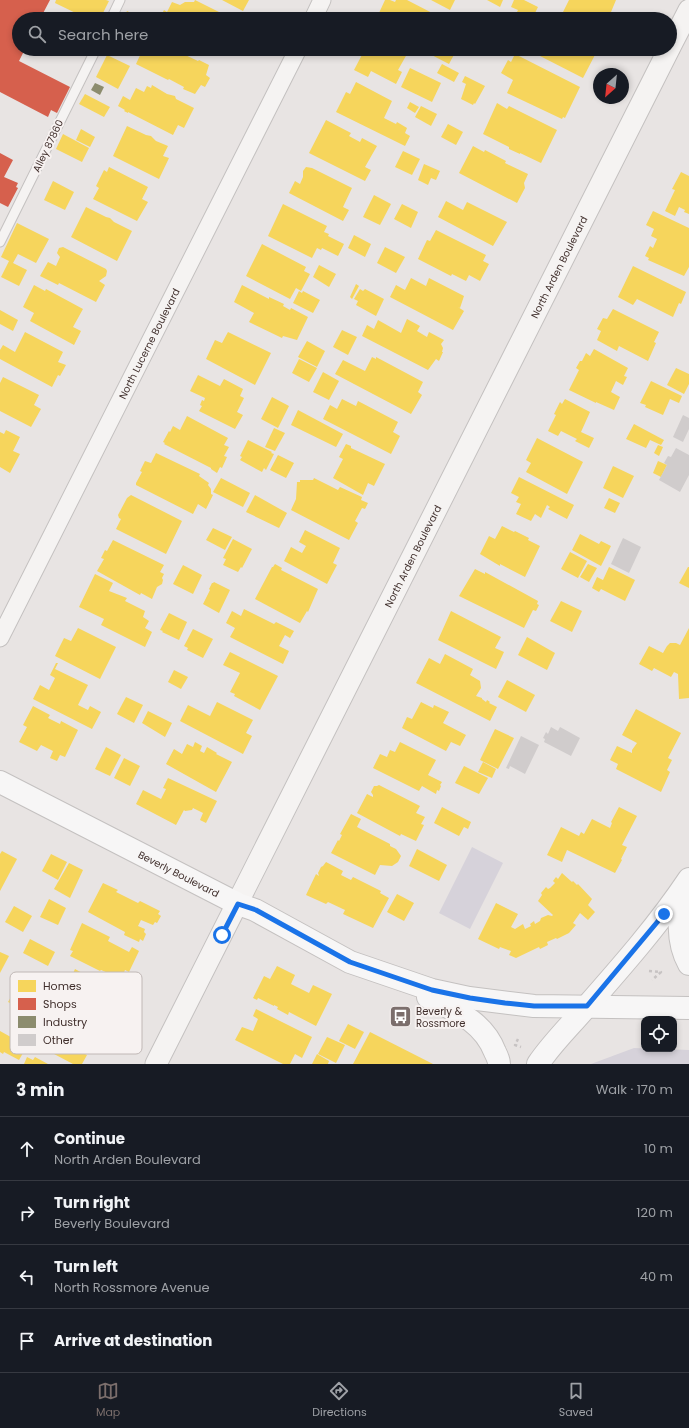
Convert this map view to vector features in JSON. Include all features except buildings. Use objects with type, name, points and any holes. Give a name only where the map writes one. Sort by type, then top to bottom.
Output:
[{"type":"main road","name":"Beverly Boulevard","points":[[0,782],[238,904],[256,910],[350,962],[432,990],[470,998],[534,1006],[689,1008]]},
{"type":"main road","points":[[686,883],[679,912],[680,935],[689,964]]},
{"type":"main road","points":[[538,1064],[546,1052],[587,1006],[664,914],[686,883]]},
{"type":"main road","points":[[350,962],[430,998],[461,1014],[478,1026],[492,1042],[500,1064]]},
{"type":"street","points":[[316,12],[322,0]]},
{"type":"street","name":"North Arden Boulevard","points":[[677,33],[689,10]]},
{"type":"street","name":"North Lucerne Boulevard","points":[[0,638],[294,56]]},
{"type":"street","name":"North Arden Boulevard","points":[[156,1064],[665,56]]},
{"type":"lane","points":[[114,12],[120,0]]},
{"type":"lane","name":"Alley 87860","points":[[0,242],[93,56]]},
{"type":"path","points":[[649,971],[661,972],[652,980]]},
{"type":"shaded area","points":[[472,847],[503,863],[470,929],[439,913]]},
{"type":"shaded area","points":[[634,1048],[641,1048],[641,1052],[677,1052],[677,1050],[689,1050],[689,1064],[591,1064]]},
{"type":"place","name":"Beverly & Rossmore","points":[[400,1017]]},
{"type":"route","points":[[222,935],[238,904],[256,910],[350,962],[432,990],[470,998],[534,1006],[587,1006],[664,914]]}]
